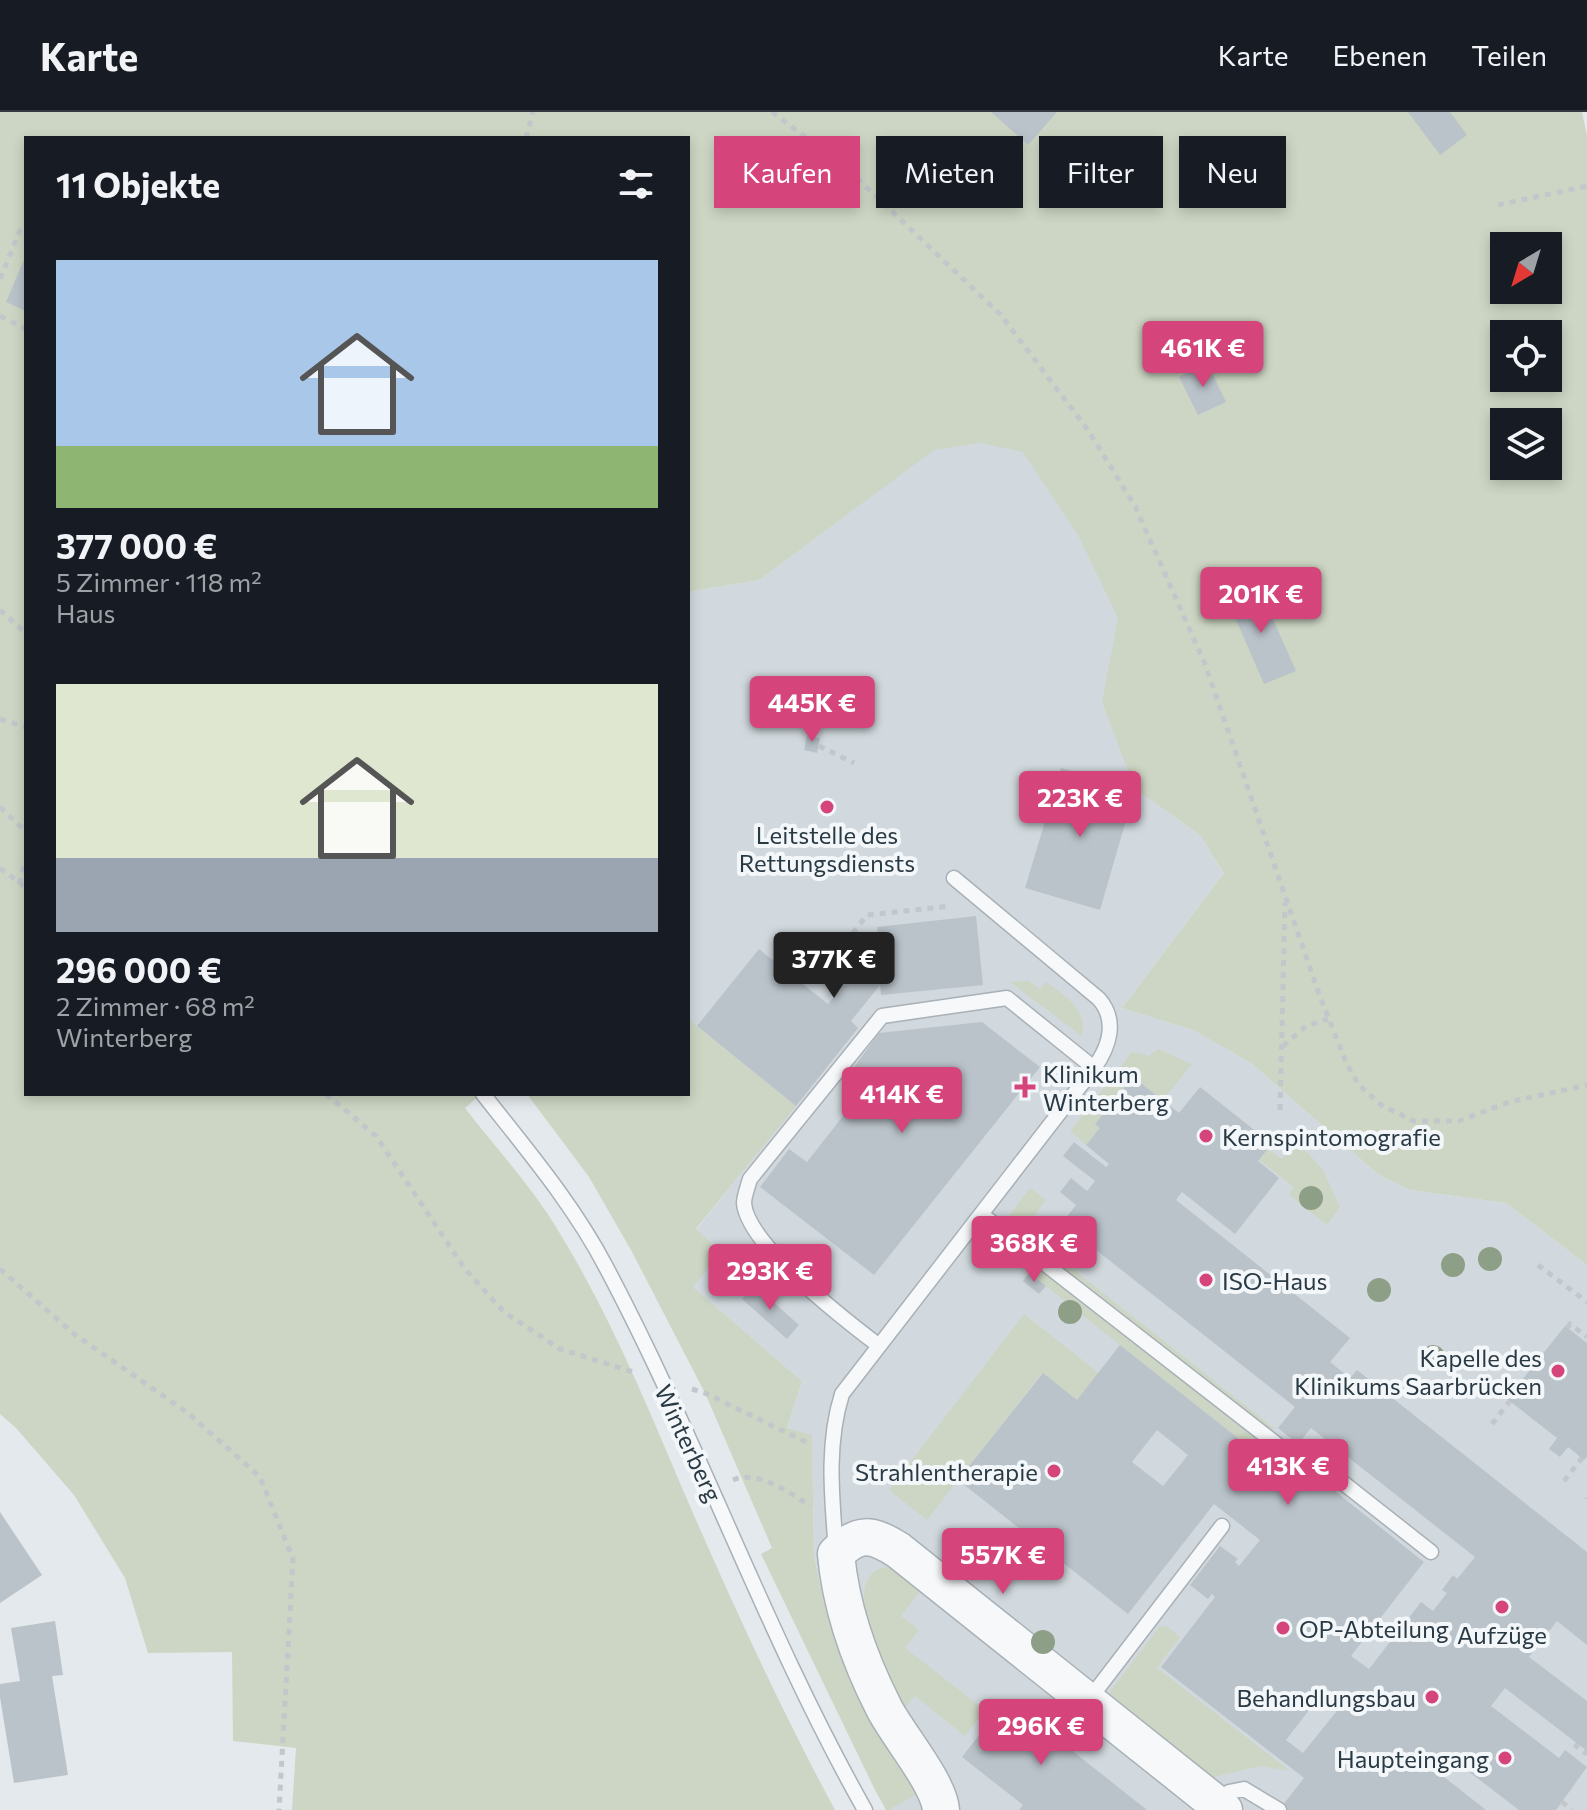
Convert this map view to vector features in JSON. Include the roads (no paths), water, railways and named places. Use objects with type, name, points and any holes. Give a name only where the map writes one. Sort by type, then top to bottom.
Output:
[{"type":"street","points":[[941,1810],[934,1788],[885,1710],[862,1660],[843,1606],[836,1554],[850,1540],[882,1540],[1220,1807]]},
{"type":"lane","points":[[836,1554],[831,1507],[832,1450],[834,1418],[842,1394],[1094,1068],[1110,1034],[1110,1017],[1099,999],[954,878]]},
{"type":"lane","points":[[878,1345],[772,1254],[754,1229],[744,1203],[750,1179],[882,1016],[1007,998],[1094,1068]]},
{"type":"lane","name":"Winterberg","points":[[485,1096],[565,1200],[605,1266],[662,1381],[810,1710],[865,1810]]},
{"type":"lane","points":[[981,1214],[1302,1464],[1323,1467],[1431,1552]]},
{"type":"lane","points":[[1088,1702],[1222,1526]]},
{"type":"lane","points":[[1220,1807],[1229,1792],[1244,1789],[1279,1810]]},
{"type":"place","name":"Leitstelle des Rettungsdiensts","points":[[827,807]]},
{"type":"place","name":"Klinikum Winterberg","points":[[1025,1087]]},
{"type":"place","name":"Kernspintomografie","points":[[1206,1136]]},
{"type":"place","name":"ISO-Haus","points":[[1206,1280]]},
{"type":"place","name":"Kapelle des Klinikums Saarbrücken","points":[[1558,1371]]},
{"type":"place","name":"Strahlentherapie","points":[[1054,1471]]},
{"type":"place","name":"Aufzüge","points":[[1502,1607]]},
{"type":"place","name":"OP-Abteilung","points":[[1283,1628]]},
{"type":"place","name":"Behandlungsbau","points":[[1432,1697]]},
{"type":"place","name":"Haupteingang","points":[[1505,1758]]}]
